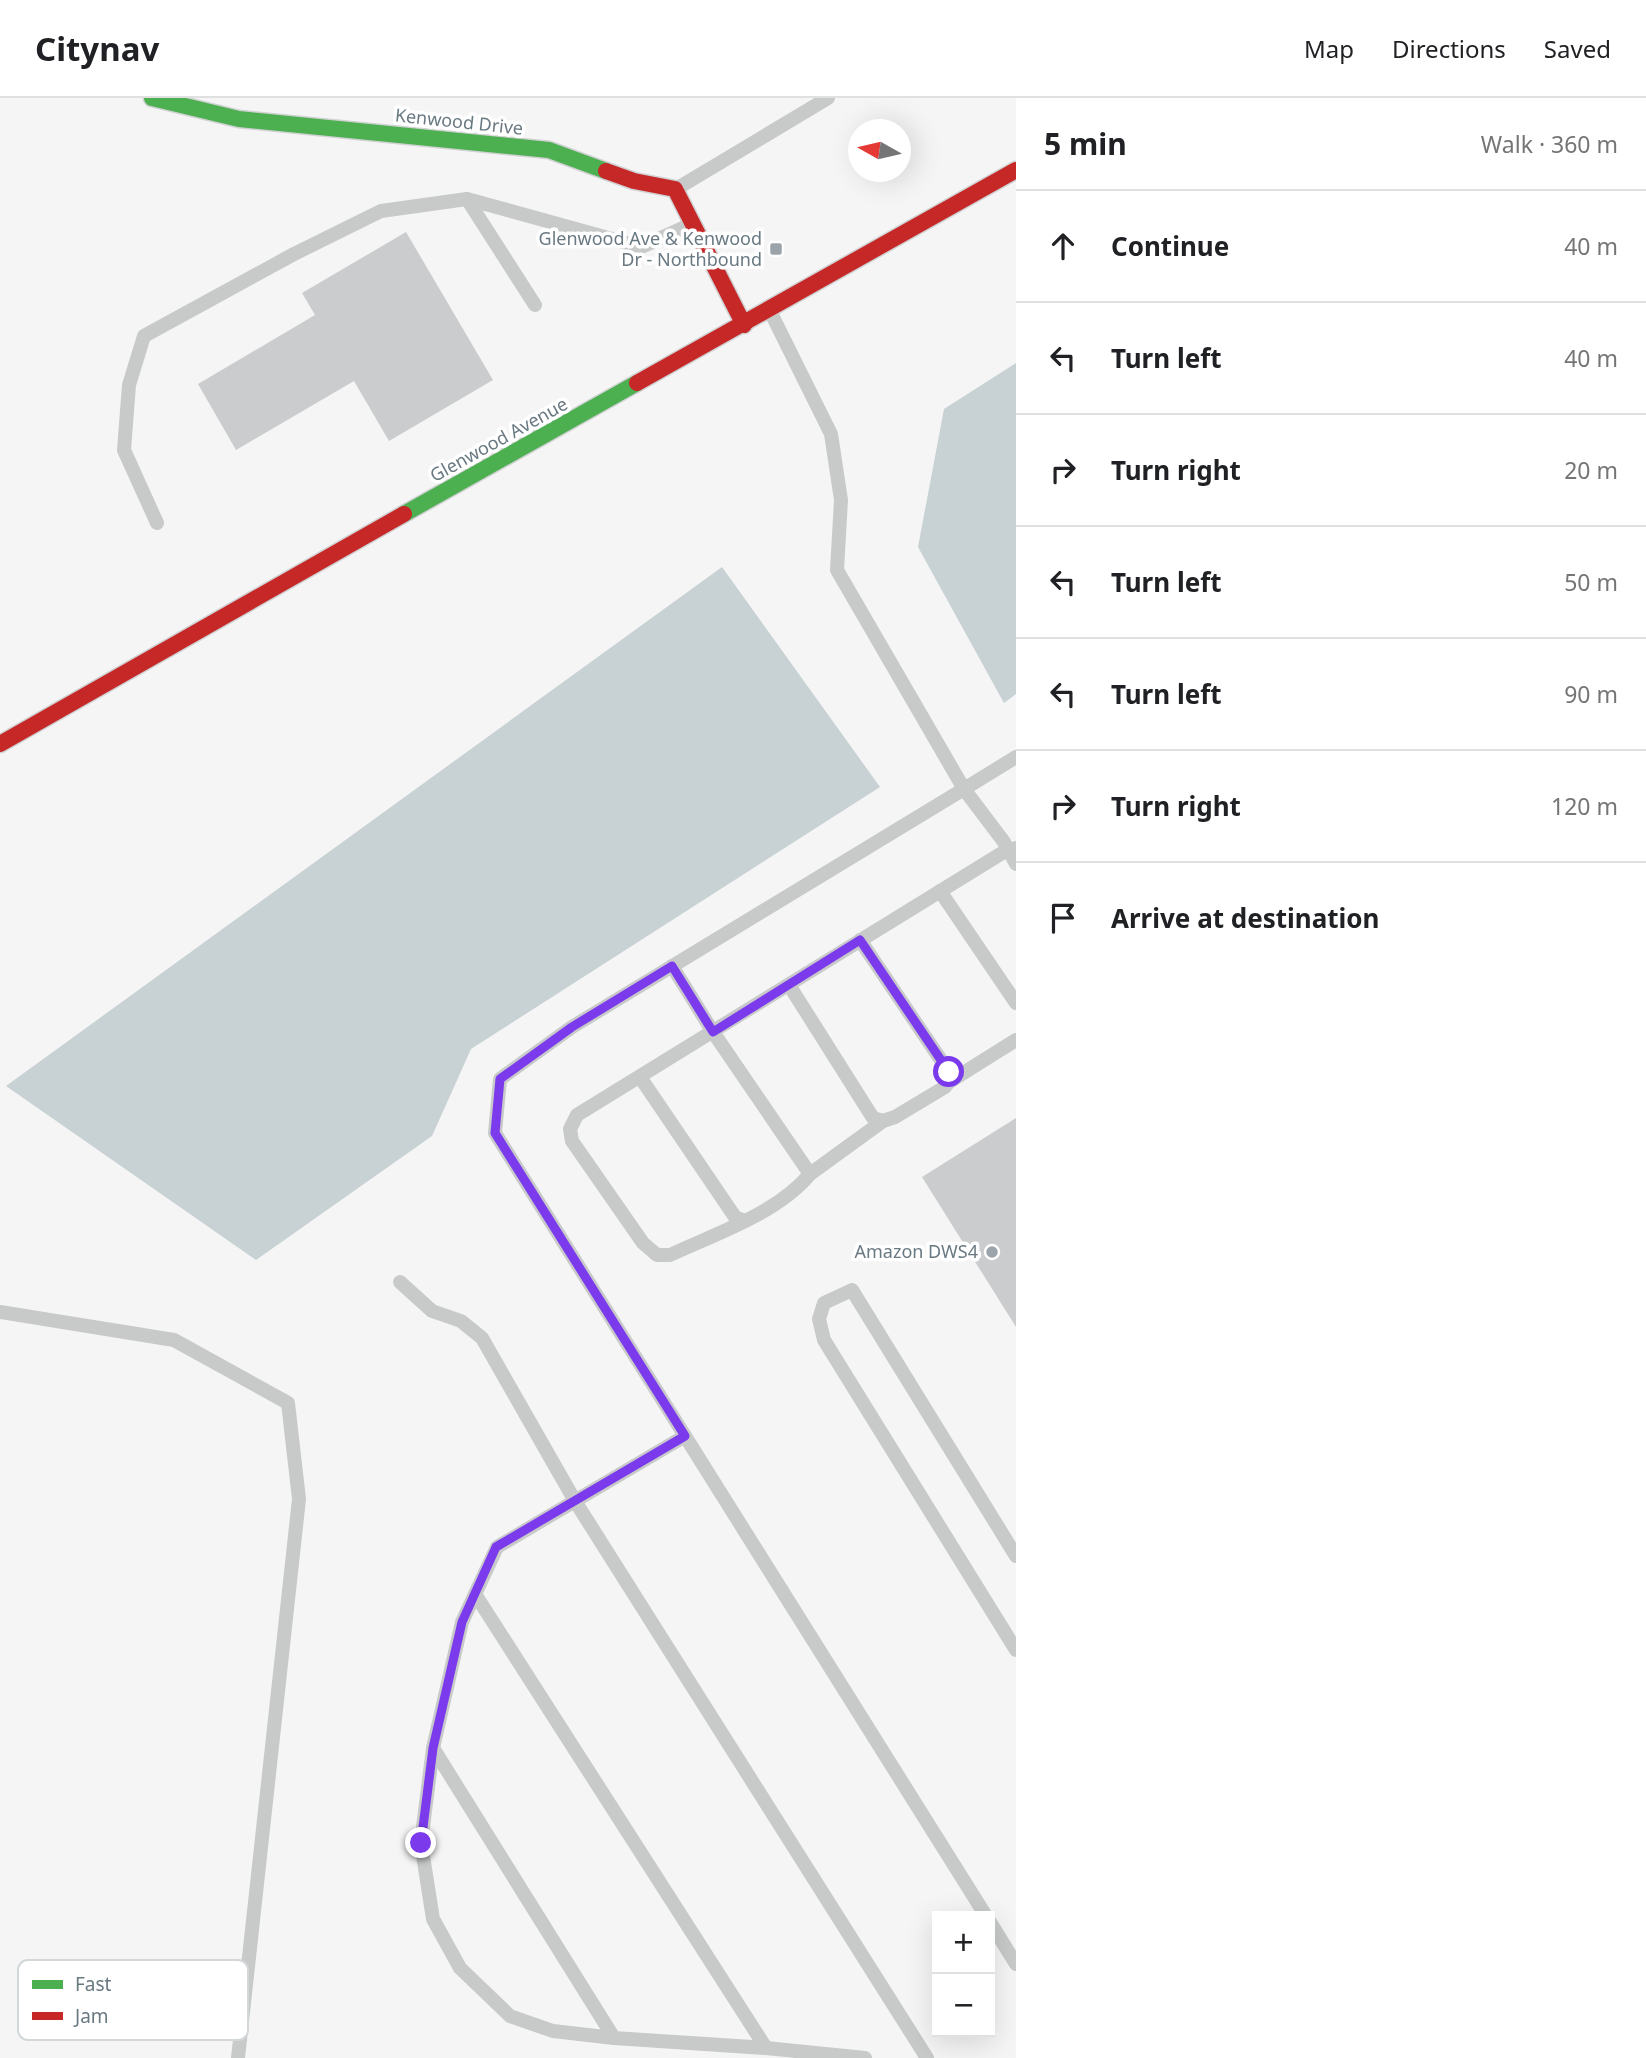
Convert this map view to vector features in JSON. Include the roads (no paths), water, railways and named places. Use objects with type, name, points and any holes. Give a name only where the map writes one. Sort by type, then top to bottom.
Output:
[{"type":"street","name":"Kenwood Drive","points":[[152,98],[239,119],[549,150],[634,181],[675,189]]},
{"type":"street","name":"Glenwood Avenue","points":[[0,744],[186,636],[1016,170]]},
{"type":"street","points":[[675,189],[744,325]]},
{"type":"lane","points":[[675,189],[828,98]]},
{"type":"lane","points":[[467,199],[535,305]]},
{"type":"lane","points":[[157,523],[124,450],[129,385],[144,336],[294,254],[381,211],[467,199],[641,247],[693,224]]},
{"type":"lane","points":[[769,310],[831,434],[841,500],[837,570],[964,789],[1012,849],[1016,864]]},
{"type":"lane","points":[[983,1911],[495,1133],[500,1079],[572,1027],[1016,757]]},
{"type":"lane","points":[[1012,849],[578,1115],[570,1129],[572,1141],[643,1243],[657,1255],[670,1255],[757,1215],[802,1185],[810,1174],[883,1121],[895,1117],[945,1087],[1016,1040]]},
{"type":"lane","points":[[940,891],[1016,1003]]},
{"type":"lane","points":[[860,940],[949,1072],[949,1082]]},
{"type":"lane","points":[[672,966],[713,1032],[810,1174]]},
{"type":"lane","points":[[789,985],[873,1118],[883,1121]]},
{"type":"lane","points":[[640,1077],[735,1217],[744,1221]]},
{"type":"lane","points":[[400,1282],[432,1311],[461,1321],[482,1338],[575,1500],[927,2058]]},
{"type":"lane","points":[[1016,1556],[852,1290],[824,1303],[819,1319],[824,1340],[1016,1650]]},
{"type":"lane","points":[[0,1312],[174,1340],[288,1403],[299,1499],[248,1966]]},
{"type":"lane","points":[[685,1436],[496,1547],[462,1622],[433,1748],[421,1843],[433,1919],[460,1968],[510,2015],[553,2031],[865,2058]]},
{"type":"lane","points":[[475,1594],[766,2048]]},
{"type":"lane","points":[[433,1748],[614,2038]]},
{"type":"lane","points":[[995,1930],[1016,1964]]},
{"type":"lane","points":[[238,2058],[240,2040]]},
{"type":"place","name":"Glenwood Ave & Kenwood Dr - Northbound","points":[[776,249]]},
{"type":"place","name":"Amazon DWS4","points":[[992,1252]]}]
